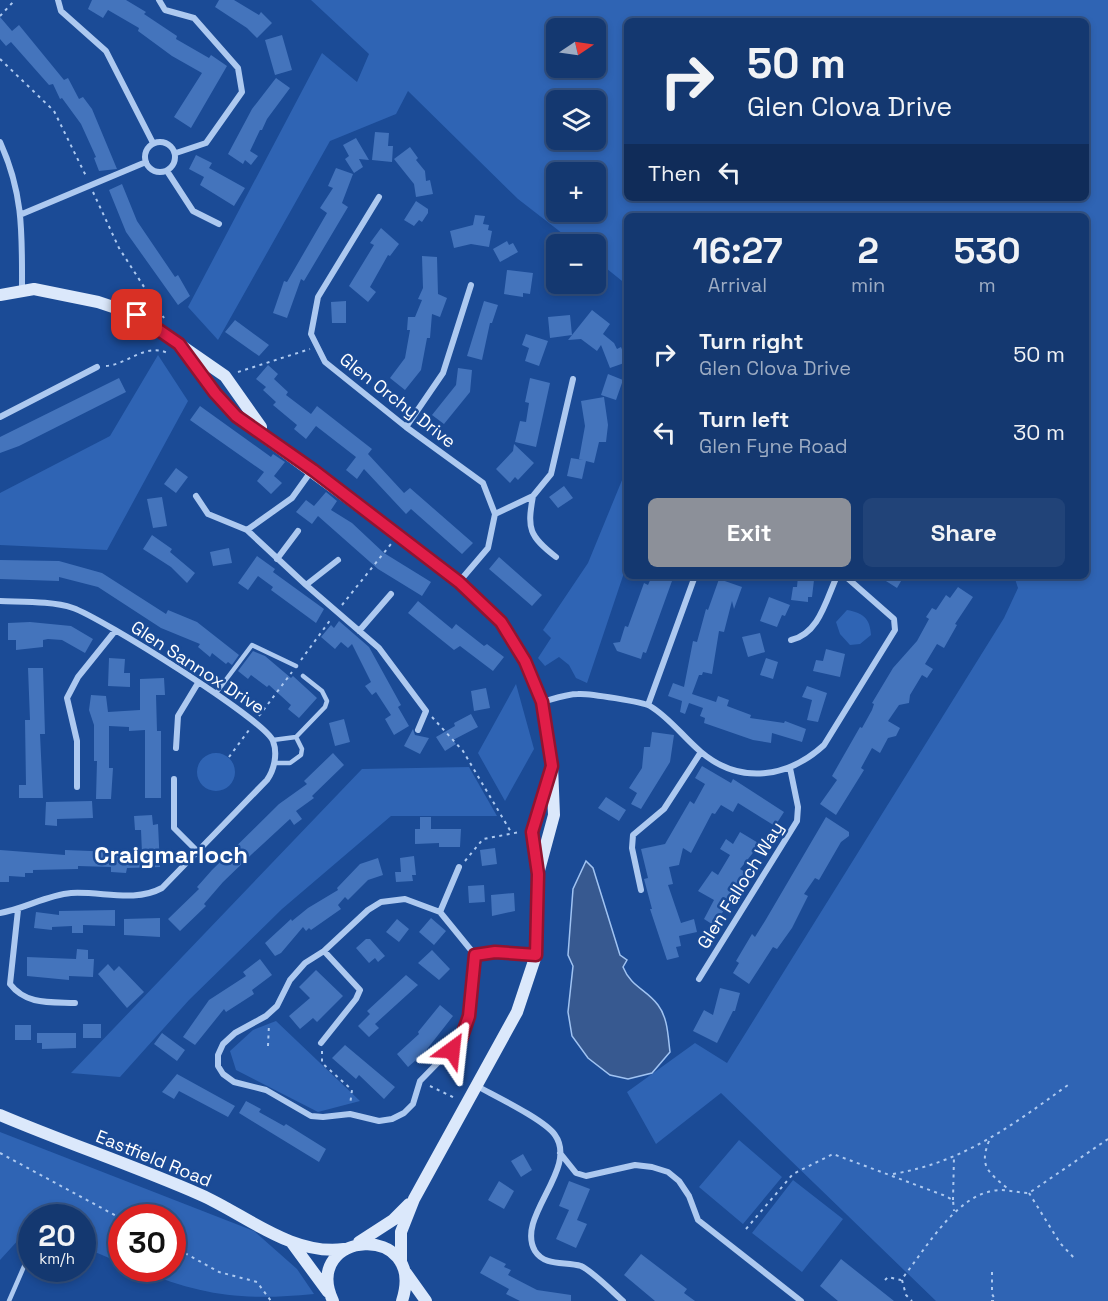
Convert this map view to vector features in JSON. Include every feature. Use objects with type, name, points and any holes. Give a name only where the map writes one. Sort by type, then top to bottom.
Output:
[{"type":"street","points":[[57,0],[61,11],[106,51],[153,143]]},
{"type":"street","points":[[159,0],[165,10],[194,18],[238,68],[242,92],[206,143],[176,153]]},
{"type":"street","points":[[163,141],[171,145],[176,153],[175,162],[167,171],[155,171],[146,162],[147,148],[153,143],[163,141]]},
{"type":"street","points":[[0,142],[10,164],[22,214],[22,291]]},
{"type":"street","points":[[22,214],[146,162]]},
{"type":"street","points":[[167,171],[193,211],[219,224]]},
{"type":"street","points":[[315,347],[311,334],[318,297],[379,197]]},
{"type":"street","points":[[406,428],[443,373],[471,285]]},
{"type":"street","points":[[0,295],[34,289],[98,302],[137,315],[225,376],[242,405],[270,439]]},
{"type":"street","points":[[179,344],[215,393],[236,416],[313,470],[459,582],[501,622],[525,661],[542,702],[552,766],[554,815],[538,874]]},
{"type":"street","name":"Glen Orchy Drive","points":[[315,347],[325,362],[406,428],[483,483],[495,514]]},
{"type":"street","points":[[0,417],[98,367]]},
{"type":"street","points":[[459,582],[488,548],[495,514],[533,496],[551,474],[573,378]]},
{"type":"street","points":[[247,530],[292,498],[313,470]]},
{"type":"street","points":[[196,496],[208,514],[247,530],[379,648],[426,711],[418,730]]},
{"type":"street","points":[[533,496],[528,523],[536,542],[556,557]]},
{"type":"street","points":[[277,559],[298,531]]},
{"type":"street","points":[[306,585],[338,560]]},
{"type":"street","points":[[648,705],[694,579]]},
{"type":"street","points":[[791,640],[802,638],[812,631],[836,579]]},
{"type":"street","points":[[542,702],[578,693],[648,705],[677,727],[701,752],[729,769],[744,774],[774,773],[790,768],[810,758],[824,745],[896,630],[894,619],[848,579]]},
{"type":"street","points":[[359,631],[392,594]]},
{"type":"street","name":"Glen Sannox Drive","points":[[0,601],[72,608],[115,631],[216,693],[255,721],[273,740],[274,763]]},
{"type":"street","points":[[77,787],[77,741],[67,698],[78,677],[115,631]]},
{"type":"street","points":[[176,748],[178,716],[198,682]]},
{"type":"street","points":[[641,890],[632,848],[633,836],[664,808],[701,752]]},
{"type":"street","points":[[0,913],[18,910],[72,893],[148,896],[162,888],[267,780],[274,763]]},
{"type":"street","points":[[402,1301],[406,1289],[402,1266],[401,1232],[414,1199],[517,1012],[536,955],[538,874],[532,832],[552,766]]},
{"type":"street","name":"Glen Falloch Way","points":[[699,979],[797,821],[798,807],[790,768]]},
{"type":"street","points":[[174,779],[174,828],[197,851]]},
{"type":"street","points":[[440,912],[459,867]]},
{"type":"street","points":[[405,899],[440,912],[475,955],[466,1029],[457,1044],[420,1081],[413,1104],[404,1113],[392,1119],[379,1121],[350,1114],[311,1116],[266,1090],[234,1082],[223,1074],[218,1066],[218,1055],[223,1044],[235,1033],[270,1012],[276,1006],[290,980],[304,963],[324,951],[368,910],[381,902],[405,899]]},
{"type":"street","points":[[18,910],[10,984],[18,994],[28,999],[75,1003]]},
{"type":"street","points":[[321,1043],[356,999],[360,990],[324,951]]},
{"type":"street","points":[[475,955],[495,952],[536,955]]},
{"type":"street","points":[[477,1086],[549,1129],[554,1134],[560,1153],[576,1173],[586,1176],[634,1166],[652,1167],[668,1172],[679,1181],[689,1196],[698,1220],[801,1301]]},
{"type":"street","name":"Eastfield Road","points":[[0,1115],[202,1195],[291,1242],[322,1250],[374,1243],[386,1248],[402,1266]]},
{"type":"street","points":[[560,1153],[557,1168],[531,1230],[530,1242],[536,1254],[552,1263],[582,1267],[623,1301]]},
{"type":"street","points":[[333,1300],[329,1275],[335,1260],[349,1247],[393,1220],[414,1199]]},
{"type":"street","name":"Eastfield Road","points":[[291,1242],[333,1300]]},
{"type":"street","points":[[402,1266],[426,1301]]},
{"type":"lane","points":[[216,693],[252,645],[296,666]]},
{"type":"lane","points":[[273,740],[296,737],[325,707],[327,701],[322,691],[303,676]]},
{"type":"lane","points":[[274,763],[291,763],[301,755],[302,749],[296,737]]},
{"type":"lane","points":[[9,1301],[18,1280]]},
{"type":"path","points":[[0,16],[15,0]]},
{"type":"path","points":[[0,59],[54,111],[119,248],[165,319]]},
{"type":"path","points":[[225,376],[315,347]]},
{"type":"path","points":[[98,367],[116,365],[148,349],[159,349],[195,363]]},
{"type":"path","points":[[229,757],[337,612],[398,535]]},
{"type":"path","points":[[426,711],[463,751],[511,832]]},
{"type":"path","points":[[459,867],[483,840],[511,832],[532,832]]},
{"type":"path","points":[[268,1046],[270,1012]]},
{"type":"path","points":[[321,1043],[322,1063],[351,1090],[350,1114]]},
{"type":"path","points":[[420,1081],[467,1104]]},
{"type":"path","points":[[890,1174],[912,1171],[989,1141],[1068,1085]]},
{"type":"path","points":[[901,1280],[961,1205],[977,1195],[1008,1189],[1029,1193],[1108,1139]]},
{"type":"path","points":[[989,1141],[984,1154],[985,1164],[990,1174],[1008,1189]]},
{"type":"path","points":[[0,1153],[108,1211]]},
{"type":"path","points":[[746,1229],[793,1174],[833,1154],[953,1200]]},
{"type":"path","points":[[954,1156],[954,1213]]},
{"type":"path","points":[[1029,1193],[1060,1243],[1076,1260]]},
{"type":"path","points":[[186,1254],[219,1272],[257,1282],[271,1301]]},
{"type":"path","points":[[992,1272],[993,1301]]},
{"type":"path","points":[[885,1280],[888,1276],[901,1280]]},
{"type":"path","points":[[901,1280],[906,1295],[912,1301]]},
{"type":"shaded area","points":[[311,0],[1108,0],[1108,1301],[936,1301],[721,1093],[656,1144],[627,1092],[695,1043],[727,1063],[1004,618],[1018,588],[1015,579],[1089,579],[1089,213],[624,213],[624,283],[606,268],[606,234],[563,234],[548,222],[606,222],[606,162],[546,162],[546,221],[518,199],[408,91],[396,114],[330,141],[218,340],[188,307],[322,53],[357,82],[369,54]]},
{"type":"shaded area","points":[[158,355],[188,401],[107,550],[0,545],[0,493],[110,436]]},
{"type":"shaded area","points":[[624,475],[624,573],[587,683],[576,678],[569,665],[559,657],[545,666],[538,658],[551,638],[543,630],[588,563]]},
{"type":"shaded area","points":[[847,610],[865,617],[869,624],[871,635],[860,644],[850,645],[840,634],[836,622]]},
{"type":"shaded area","points":[[516,684],[534,749],[505,801],[478,753]]},
{"type":"shaded area","points":[[216,753],[230,758],[235,772],[230,786],[216,791],[202,786],[197,772],[202,758]]},
{"type":"shaded area","points":[[469,767],[497,816],[391,816],[282,909],[189,1000],[120,1077],[71,1073],[362,769]]},
{"type":"shaded area","points":[[586,861],[593,868],[620,955],[627,960],[623,967],[626,974],[658,1005],[666,1022],[670,1052],[652,1073],[628,1079],[610,1075],[588,1058],[572,1036],[568,1012],[573,966],[568,955],[573,889]]},
{"type":"shaded area","points":[[276,1021],[360,1101],[318,1112],[236,1070],[230,1051],[253,1030]]},
{"type":"shaded area","points":[[0,1132],[185,1204],[108,1204],[108,1258],[96,1252],[96,1204],[18,1204],[18,1240],[0,1260]]},
{"type":"shaded area","points":[[739,1140],[782,1177],[743,1224],[699,1187]]},
{"type":"shaded area","points":[[793,1180],[843,1219],[802,1272],[752,1233]]},
{"type":"shaded area","points":[[186,1204],[254,1231],[297,1269],[314,1294],[244,1296],[203,1291],[173,1282],[186,1282]]},
{"type":"building","points":[[92,0],[126,0],[177,36],[176,39],[209,58],[211,55],[227,66],[191,128],[174,117],[202,73],[172,56],[138,31],[139,28],[108,10],[103,18],[88,9]]},
{"type":"building","points":[[219,0],[234,0],[259,15],[261,12],[272,23],[257,38],[247,28],[215,7]]},
{"type":"building","points":[[0,17],[12,31],[19,25],[64,80],[68,78],[79,99],[83,97],[92,109],[117,169],[99,171],[94,158],[96,157],[81,124],[62,98],[60,99],[53,84],[49,85],[11,42],[6,46],[0,39]]},
{"type":"building","points":[[282,35],[292,70],[275,75],[265,40]]},
{"type":"building","points":[[276,78],[290,88],[260,130],[250,151],[258,156],[251,165],[245,160],[243,164],[228,154],[252,109]]},
{"type":"building","points":[[375,132],[389,133],[388,146],[393,146],[392,162],[372,160]]},
{"type":"building","points":[[356,138],[369,160],[359,159],[363,167],[354,173],[345,159],[349,156],[343,145]]},
{"type":"building","points":[[410,147],[418,158],[416,160],[425,171],[426,181],[430,180],[433,194],[416,197],[414,184],[394,159]]},
{"type":"building","points":[[196,155],[212,163],[209,168],[245,188],[234,206],[200,185],[204,177],[189,169]]},
{"type":"building","points":[[336,168],[353,174],[342,203],[348,207],[304,281],[301,279],[287,318],[273,313],[284,281],[287,282],[327,213],[320,208],[333,188],[328,186]]},
{"type":"building","points":[[122,184],[137,221],[175,277],[178,275],[190,296],[178,305],[126,232],[109,190]]},
{"type":"building","points":[[416,201],[428,209],[428,213],[422,222],[419,220],[414,226],[404,220]]},
{"type":"building","points":[[475,215],[485,216],[483,224],[489,225],[488,230],[492,231],[489,247],[471,244],[454,248],[450,231],[473,225]]},
{"type":"building","points":[[381,228],[399,244],[390,256],[388,255],[370,287],[376,292],[368,302],[349,286],[374,245],[370,243]]},
{"type":"building","points":[[507,241],[509,245],[513,243],[518,252],[500,262],[493,249]]},
{"type":"building","points":[[422,256],[437,257],[438,294],[447,298],[440,317],[432,314],[430,338],[427,338],[421,370],[405,390],[390,378],[405,358],[410,330],[407,330],[408,317],[415,317],[422,300],[418,299],[423,288]]},
{"type":"building","points":[[507,270],[533,273],[530,294],[523,293],[523,297],[504,294]]},
{"type":"building","points":[[346,301],[346,323],[332,323],[331,302]]},
{"type":"building","points":[[484,301],[498,305],[492,323],[490,323],[482,360],[467,356]]},
{"type":"building","points":[[592,310],[610,324],[603,334],[614,343],[617,349],[621,347],[624,363],[610,368],[601,345],[597,351],[581,339],[568,340]]},
{"type":"building","points":[[570,315],[572,335],[550,338],[548,317]]},
{"type":"building","points":[[235,320],[269,345],[259,356],[225,332]]},
{"type":"building","points":[[526,334],[548,341],[539,366],[525,361],[529,348],[522,345]]},
{"type":"building","points":[[268,365],[278,374],[274,379],[288,392],[286,395],[311,414],[317,406],[372,449],[368,454],[404,493],[410,488],[473,543],[462,554],[411,509],[406,514],[364,469],[357,479],[346,470],[356,457],[316,426],[306,439],[294,429],[297,425],[273,405],[276,402],[263,390],[266,387],[256,379]]},
{"type":"building","points":[[458,368],[472,370],[470,392],[444,424],[432,415],[456,385]]},
{"type":"building","points":[[608,374],[623,380],[616,400],[601,395]]},
{"type":"building","points":[[119,378],[126,392],[19,446],[0,453],[0,437]]},
{"type":"building","points":[[530,378],[550,383],[536,447],[515,442],[520,421],[526,422],[529,403],[525,402]]},
{"type":"building","points":[[604,397],[608,425],[606,442],[599,442],[594,463],[586,461],[582,479],[567,476],[571,458],[583,460],[579,459],[585,426],[581,401]]},
{"type":"building","points":[[200,406],[271,457],[273,454],[285,462],[274,476],[282,483],[271,494],[257,481],[264,472],[190,420]]},
{"type":"building","points":[[514,444],[534,463],[518,480],[515,477],[510,483],[496,469],[513,451]]},
{"type":"building","points":[[176,468],[188,477],[176,493],[164,484]]},
{"type":"building","points":[[564,486],[573,498],[558,508],[549,497]]},
{"type":"building","points":[[326,492],[337,501],[331,510],[352,523],[384,553],[431,582],[422,596],[378,569],[318,516],[312,524],[296,512],[306,500],[314,506]]},
{"type":"building","points":[[162,497],[167,526],[153,528],[147,499]]},
{"type":"building","points":[[152,535],[172,549],[170,552],[195,573],[187,583],[171,567],[143,549]]},
{"type":"building","points":[[229,548],[232,563],[213,566],[210,552]]},
{"type":"building","points":[[257,556],[275,569],[273,572],[324,609],[316,623],[271,590],[273,587],[258,576],[248,590],[238,583]]},
{"type":"building","points":[[499,557],[542,595],[532,606],[489,569]]},
{"type":"building","points":[[0,560],[59,561],[102,573],[166,614],[168,610],[197,622],[239,655],[232,665],[228,662],[226,664],[212,653],[210,657],[198,647],[200,644],[161,628],[98,587],[59,577],[59,581],[0,579]]},
{"type":"building","points":[[651,579],[672,581],[646,653],[643,652],[641,659],[617,651],[613,643],[620,642],[644,583],[648,585]]},
{"type":"building","points":[[719,579],[742,587],[734,609],[732,601],[724,632],[719,631],[712,674],[703,672],[699,675],[692,694],[716,702],[718,696],[729,700],[727,706],[751,715],[750,718],[784,723],[785,721],[806,729],[802,742],[772,733],[771,743],[753,740],[704,723],[705,718],[700,716],[703,708],[689,703],[685,714],[680,712],[682,701],[668,696],[673,683],[684,687],[693,641],[697,642],[706,609],[708,610]]},
{"type":"building","points":[[798,579],[814,580],[812,597],[808,597],[808,602],[791,600],[793,587],[797,587]]},
{"type":"building","points":[[883,579],[902,579],[897,588]]},
{"type":"building","points":[[958,587],[973,597],[955,624],[957,625],[944,648],[937,644],[925,664],[933,669],[927,678],[922,675],[910,695],[909,703],[899,705],[888,721],[900,728],[896,736],[888,738],[880,753],[872,748],[861,768],[864,770],[836,815],[820,804],[837,780],[832,776],[860,727],[862,728],[872,710],[874,704],[872,703],[893,668],[917,641],[929,619],[926,617],[932,608],[936,610],[946,595],[950,598]]},
{"type":"building","points":[[769,597],[790,605],[785,616],[782,615],[777,627],[760,621]]},
{"type":"building","points":[[418,601],[452,629],[456,624],[484,646],[487,644],[504,657],[493,671],[460,646],[454,650],[408,613]]},
{"type":"building","points":[[339,621],[369,647],[401,705],[398,707],[409,726],[394,735],[385,719],[391,715],[376,692],[372,695],[365,686],[371,682],[352,644],[348,648],[341,642],[335,649],[321,637],[331,625],[334,628]]},
{"type":"building","points":[[30,622],[71,626],[93,639],[85,653],[62,640],[48,639],[43,640],[43,647],[16,650],[16,640],[8,640],[8,623]]},
{"type":"building","points":[[760,633],[765,652],[748,657],[742,637]]},
{"type":"building","points":[[826,649],[845,654],[840,677],[813,671],[816,660],[823,661]]},
{"type":"building","points":[[253,651],[265,656],[291,678],[293,676],[317,698],[299,718],[288,709],[291,705],[269,685],[267,687],[251,675],[248,679],[238,671]]},
{"type":"building","points":[[109,658],[125,659],[124,673],[130,673],[130,687],[108,686]]},
{"type":"building","points":[[766,658],[778,662],[773,679],[760,675]]},
{"type":"building","points":[[28,668],[43,668],[45,734],[40,734],[43,798],[19,798],[19,785],[26,785],[25,720],[30,720]]},
{"type":"building","points":[[164,678],[165,695],[156,695],[157,731],[161,731],[161,798],[145,798],[145,730],[129,731],[129,727],[109,726],[109,768],[113,768],[111,799],[96,799],[97,761],[94,761],[94,725],[89,710],[91,695],[106,696],[108,712],[140,710],[140,679]]},
{"type":"building","points":[[807,686],[827,693],[818,722],[807,720],[812,700],[802,697]]},
{"type":"building","points":[[486,688],[490,708],[474,711],[471,691]]},
{"type":"building","points":[[471,714],[478,727],[453,740],[456,744],[445,751],[436,737],[455,726],[454,723]]},
{"type":"building","points":[[344,719],[350,742],[335,746],[329,723]]},
{"type":"building","points":[[413,729],[415,735],[429,738],[420,754],[404,746]]},
{"type":"building","points":[[652,732],[674,735],[670,762],[641,809],[631,804],[637,793],[629,788],[642,768],[644,747],[650,747]]},
{"type":"building","points":[[333,753],[344,765],[312,796],[314,798],[296,811],[302,819],[294,825],[290,819],[223,882],[204,904],[206,906],[180,931],[168,919],[199,889],[197,887],[212,870],[279,804],[307,784],[304,781]]},
{"type":"building","points":[[702,766],[731,783],[733,779],[784,812],[775,826],[738,803],[733,812],[721,805],[715,814],[712,813],[691,853],[683,848],[679,865],[669,867],[673,884],[668,885],[681,923],[694,919],[697,932],[679,936],[681,946],[676,947],[679,957],[667,960],[650,909],[652,909],[644,879],[648,878],[641,849],[665,844],[690,801],[694,804],[705,784],[695,778]]},
{"type":"building","points":[[606,797],[626,810],[619,821],[598,808]]},
{"type":"building","points":[[92,801],[93,818],[57,819],[57,826],[45,825],[46,802]]},
{"type":"building","points":[[152,815],[153,825],[158,824],[160,867],[127,868],[126,873],[111,872],[111,867],[78,866],[78,869],[33,870],[33,873],[25,873],[25,877],[9,876],[9,882],[0,882],[0,850],[65,855],[65,850],[142,853],[141,830],[135,830],[134,816]]},
{"type":"building","points":[[420,817],[431,817],[431,829],[461,829],[460,847],[439,847],[439,843],[415,844],[415,829],[420,829]]},
{"type":"building","points":[[826,817],[849,832],[849,836],[841,842],[819,880],[815,878],[804,894],[808,896],[792,928],[777,949],[773,947],[749,984],[733,973],[739,963],[736,961],[752,934],[755,937],[765,921]]},
{"type":"building","points":[[740,832],[760,844],[740,869],[745,872],[724,905],[726,906],[715,926],[704,919],[714,900],[698,891],[712,871],[718,875],[730,855],[720,849],[726,839],[733,844]]},
{"type":"building","points":[[495,848],[497,864],[482,866],[480,850]]},
{"type":"building","points":[[414,856],[416,875],[412,875],[413,881],[396,882],[395,872],[401,872],[400,858]]},
{"type":"building","points":[[378,858],[383,875],[368,880],[348,900],[345,897],[338,905],[341,909],[311,930],[309,928],[306,931],[303,927],[281,953],[275,956],[265,943],[291,919],[292,921],[308,908],[338,890],[337,888],[360,864]]},
{"type":"building","points":[[484,885],[485,902],[469,903],[468,886]]},
{"type":"building","points":[[514,893],[515,911],[492,916],[491,895]]},
{"type":"building","points":[[115,910],[115,926],[83,925],[83,933],[72,933],[72,926],[52,927],[52,930],[34,928],[36,912],[59,915],[59,911]]},
{"type":"building","points":[[160,918],[160,937],[124,935],[124,919]]},
{"type":"building","points":[[431,918],[446,931],[434,945],[419,932]]},
{"type":"building","points":[[397,919],[409,929],[399,942],[386,932]]},
{"type":"building","points":[[366,939],[370,939],[385,956],[378,962],[375,958],[369,963],[356,948]]},
{"type":"building","points":[[77,949],[88,950],[88,959],[94,959],[93,977],[69,976],[69,980],[27,976],[27,957],[76,959]]},
{"type":"building","points":[[432,950],[450,969],[439,980],[418,963]]},
{"type":"building","points":[[260,959],[272,975],[252,990],[254,994],[226,1012],[224,1009],[195,1045],[183,1037],[209,1000],[246,976],[243,972]]},
{"type":"building","points":[[108,964],[114,971],[119,966],[144,992],[127,1008],[98,974]]},
{"type":"building","points":[[316,970],[343,996],[317,1022],[313,1018],[300,1029],[289,1016],[310,998],[299,987]]},
{"type":"building","points":[[406,975],[418,985],[375,1024],[379,1028],[369,1037],[358,1026],[370,1014],[367,1011]]},
{"type":"building","points":[[720,988],[740,993],[735,1011],[717,1043],[693,1031],[704,1010],[713,1015]]},
{"type":"building","points":[[440,1005],[453,1016],[424,1053],[408,1067],[397,1054],[419,1034],[418,1032]]},
{"type":"building","points":[[83,1024],[101,1024],[101,1038],[83,1038]]},
{"type":"building","points":[[15,1025],[31,1025],[31,1040],[15,1040]]},
{"type":"building","points":[[37,1033],[76,1033],[76,1048],[42,1049],[42,1043],[37,1043]]},
{"type":"building","points":[[162,1033],[185,1050],[177,1061],[154,1044]]},
{"type":"building","points":[[345,1045],[395,1087],[384,1099],[359,1075],[356,1079],[332,1058]]},
{"type":"building","points":[[177,1074],[235,1106],[228,1117],[179,1091],[174,1099],[162,1092]]},
{"type":"building","points":[[246,1101],[261,1109],[259,1112],[284,1126],[286,1124],[326,1149],[319,1162],[239,1113]]},
{"type":"building","points":[[523,1154],[532,1170],[521,1177],[511,1161]]},
{"type":"building","points":[[499,1181],[514,1191],[504,1209],[488,1200]]},
{"type":"building","points":[[569,1181],[590,1189],[577,1220],[587,1224],[576,1248],[556,1239],[569,1210],[559,1206]]},
{"type":"building","points":[[641,1254],[687,1289],[684,1293],[695,1301],[655,1301],[624,1275]]},
{"type":"building","points":[[490,1256],[506,1264],[504,1267],[511,1270],[508,1275],[537,1290],[571,1295],[571,1301],[520,1301],[506,1294],[509,1289],[480,1273]]},
{"type":"building","points":[[841,1259],[894,1301],[838,1301],[820,1286]]},
{"type":"district","name":"Craigmarloch","points":[[171,854]]},
{"type":"route","points":[[137,315],[179,344],[215,393],[236,416],[313,470],[459,582],[501,622],[525,661],[542,702],[552,766],[532,832],[538,874],[536,955],[495,952],[475,955],[466,1029],[452,1050]]}]
